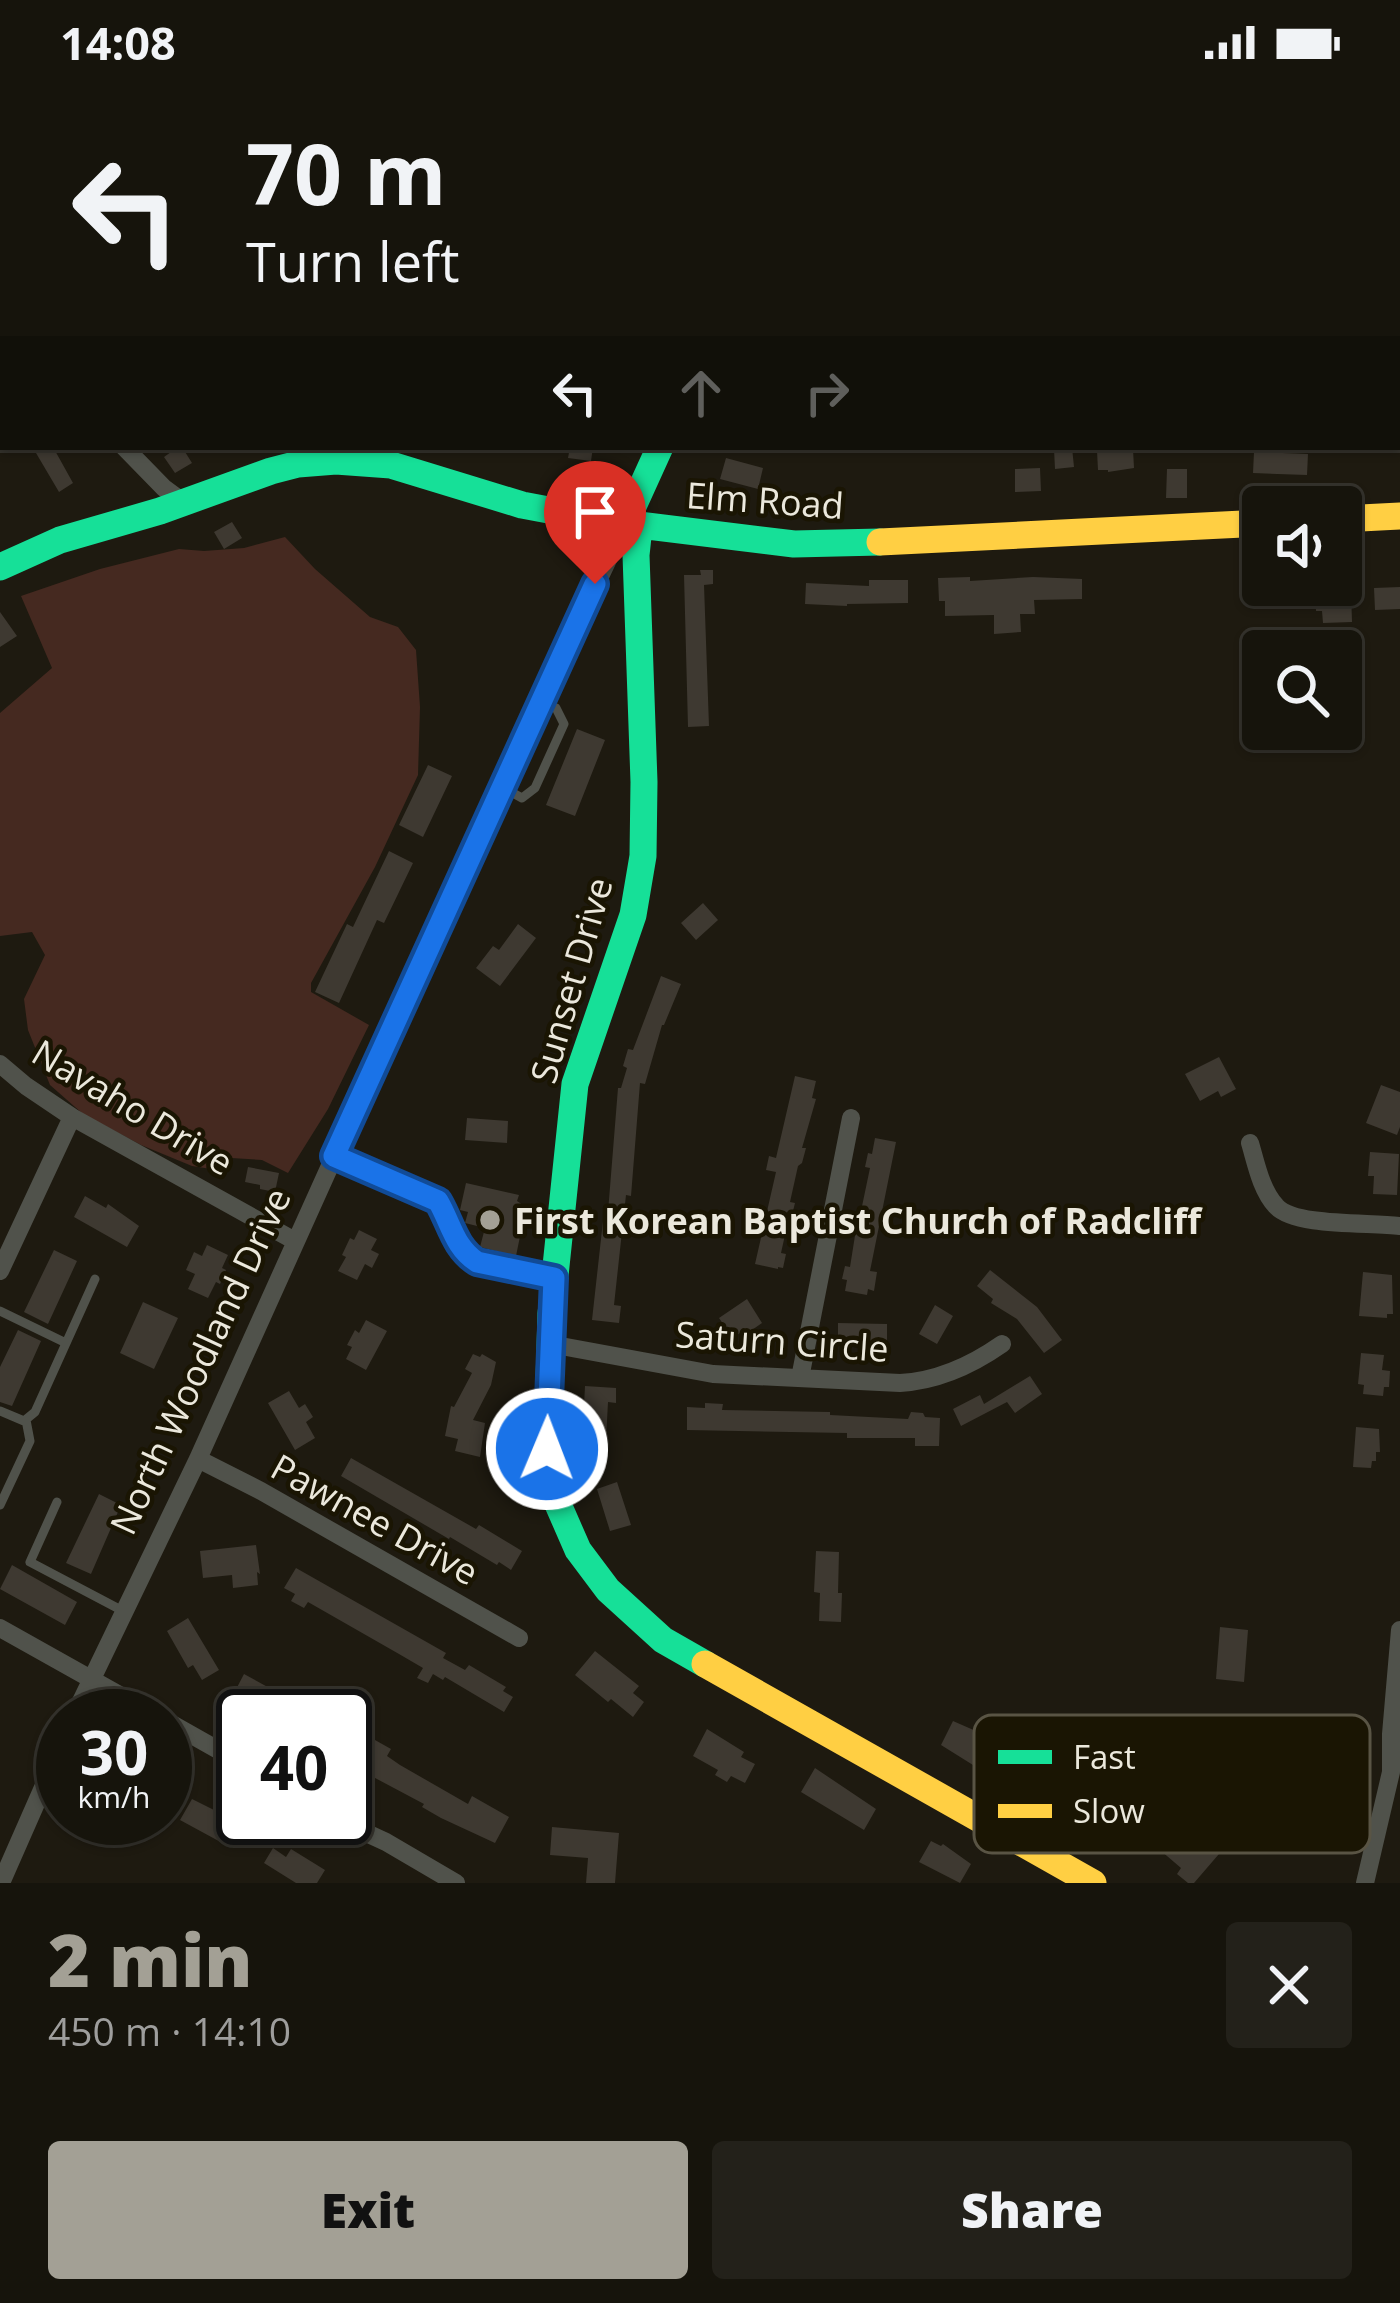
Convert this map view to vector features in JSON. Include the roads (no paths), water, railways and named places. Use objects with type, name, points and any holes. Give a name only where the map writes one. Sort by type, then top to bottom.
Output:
[{"type":"street","points":[[127,450],[183,502]]},
{"type":"street","name":"North Woodland Drive","points":[[85,1689],[198,1460],[515,755],[632,525],[659,450]]},
{"type":"street","name":"Elm Road","points":[[0,567],[60,540],[298,464],[364,461],[522,505],[632,525],[794,544],[1242,524]]},
{"type":"street","points":[[1362,518],[1400,516]]},
{"type":"street","name":"Sunset Drive","points":[[632,525],[643,856],[633,916],[575,1084],[550,1344],[547,1449],[557,1502],[593,1572],[663,1640],[974,1814]]},
{"type":"street","name":"Navaho Drive","points":[[0,1064],[72,1118],[296,1241]]},
{"type":"street","points":[[0,1271],[72,1118]]},
{"type":"street","points":[[800,1378],[851,1118]]},
{"type":"street","points":[[1250,1142],[1267,1192],[1286,1215],[1310,1221],[1400,1226]]},
{"type":"street","name":"Saturn Circle","points":[[550,1344],[712,1374],[915,1383],[953,1370],[1002,1344]]},
{"type":"street","name":"Pawnee Drive","points":[[198,1460],[519,1638]]},
{"type":"street","points":[[0,1628],[109,1689]]},
{"type":"street","points":[[1365,1883],[1391,1772],[1400,1630]]},
{"type":"street","points":[[1,1883],[36,1803]]},
{"type":"street","points":[[372,1836],[456,1883]]},
{"type":"street","name":"Sunset Drive","points":[[1041,1853],[1093,1883]]},
{"type":"lane","points":[[502,788],[522,798],[536,788],[564,724],[556,708],[540,702]]},
{"type":"lane","points":[[515,755],[544,769]]},
{"type":"lane","points":[[334,1156],[438,1201],[454,1238],[477,1262],[554,1278]]},
{"type":"lane","points":[[26,1420],[35,1412],[95,1279]]},
{"type":"lane","points":[[0,1311],[66,1342]]},
{"type":"lane","points":[[0,1411],[26,1420]]},
{"type":"lane","points":[[0,1505],[30,1441],[26,1420]]},
{"type":"lane","points":[[57,1502],[30,1562],[123,1611]]},
{"type":"place","name":"First Korean Baptist Church of Radcliff","points":[[490,1220]]}]
